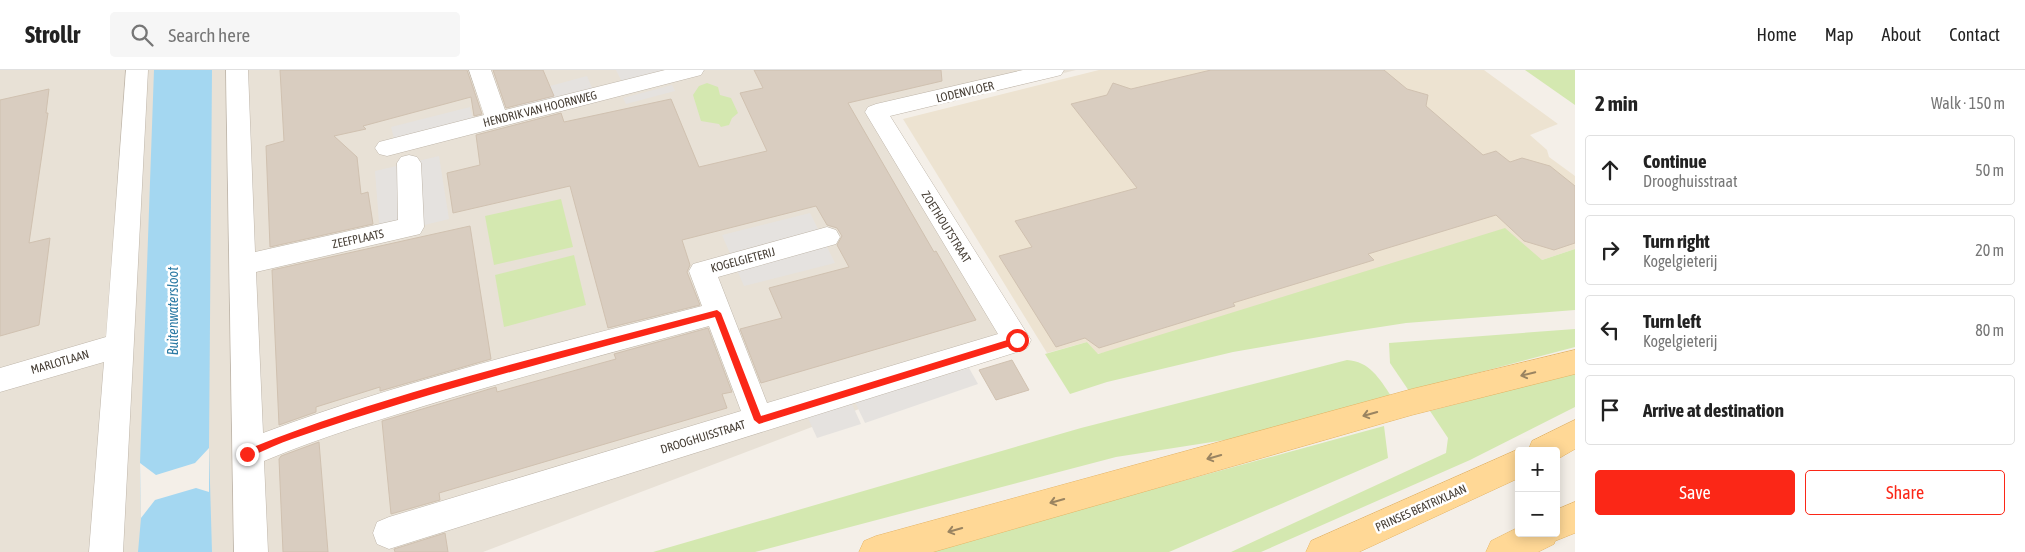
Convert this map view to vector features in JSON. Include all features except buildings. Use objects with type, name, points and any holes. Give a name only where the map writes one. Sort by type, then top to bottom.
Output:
[{"type":"main road","points":[[876,552],[1412,402],[1575,362]]},
{"type":"main road","points":[[1551,447],[1575,434]]},
{"type":"main road","name":"PRINSES BEATRIXLAAN","points":[[1323,552],[1515,465]]},
{"type":"main road","points":[[1560,524],[1575,517]]},
{"type":"main road","points":[[1503,552],[1534,537]]},
{"type":"street","points":[[106,552],[137,70]]},
{"type":"street","points":[[237,70],[251,552]]},
{"type":"street","points":[[480,70],[497,120]]},
{"type":"street","name":"HENDRIK VAN HOORNWEG","points":[[387,148],[693,70]]},
{"type":"street","name":"LODENVLOER","points":[[876,112],[987,78],[1053,70]]},
{"type":"street","name":"ZOETHOUTSTRAAT","points":[[876,112],[1017,340]]},
{"type":"street","name":"ZEEFPLAATS","points":[[242,265],[411,227],[409,163]]},
{"type":"street","name":"KOGELGIETERIJ","points":[[759,420],[702,271],[827,237]]},
{"type":"street","points":[[247,454],[288,436],[508,368],[717,313]]},
{"type":"street","name":"DROOGHUISSTRAAT","points":[[389,533],[1017,340]]},
{"type":"street","name":"MARLOTLAAN","points":[[0,380],[120,345]]},
{"type":"shaded area","points":[[0,70],[1076,70],[889,116],[1030,344],[483,552],[0,552]]},
{"type":"shaded area","points":[[616,70],[669,70],[622,82]]},
{"type":"shaded area","points":[[1099,70],[1484,70],[1558,124],[1530,135],[1547,150],[1549,157],[1575,176],[1575,249],[1542,260],[1097,354],[1087,342],[1047,353],[903,119]]},
{"type":"shaded area","points":[[587,76],[593,90],[518,110],[513,96]]},
{"type":"shaded area","points":[[672,85],[675,91],[626,104],[623,98]]},
{"type":"shaded area","points":[[470,107],[474,122],[395,142],[391,127]]},
{"type":"shaded area","points":[[439,156],[449,219],[380,236],[375,171]]},
{"type":"shaded area","points":[[810,213],[835,263],[744,286],[722,235]]},
{"type":"shaded area","points":[[969,368],[978,384],[865,423],[855,402]]},
{"type":"shaded area","points":[[851,402],[861,424],[817,438],[807,416]]},
{"type":"green space","points":[[1525,70],[1575,70],[1575,105]]},
{"type":"green space","points":[[707,83],[718,87],[720,95],[731,98],[738,113],[732,118],[729,125],[721,127],[719,124],[701,121],[693,95],[699,86]]},
{"type":"green space","points":[[561,199],[573,247],[494,265],[485,216]]},
{"type":"green space","points":[[1505,228],[1542,260],[1575,249],[1575,310],[1406,323],[1348,332],[1233,352],[1107,382],[1070,394],[1045,354],[1087,342],[1098,354]]},
{"type":"green space","points":[[574,255],[586,305],[504,327],[495,275]]},
{"type":"green space","points":[[1575,329],[1575,347],[1409,391],[1390,363],[1389,343]]},
{"type":"green space","points":[[1347,360],[1355,361],[1368,367],[1378,377],[1391,396],[1257,435],[1116,457],[755,552],[653,552],[1081,428]]},
{"type":"green space","points":[[1575,373],[1575,407],[1470,460],[1261,552],[1231,552],[1446,453],[1448,438],[1430,411]]},
{"type":"green space","points":[[1384,426],[1388,458],[1169,552],[923,552]]},
{"type":"water","name":"Buitenwatersloot","points":[[154,70],[212,70],[209,448],[212,552],[138,552],[141,518],[140,463]]},
{"type":"pier","points":[[209,448],[209,492],[196,488],[155,500],[141,518],[140,463],[156,475],[195,463]]},
{"type":"route","points":[[247,454],[288,436],[508,368],[717,313],[759,420],[1017,340]]}]
